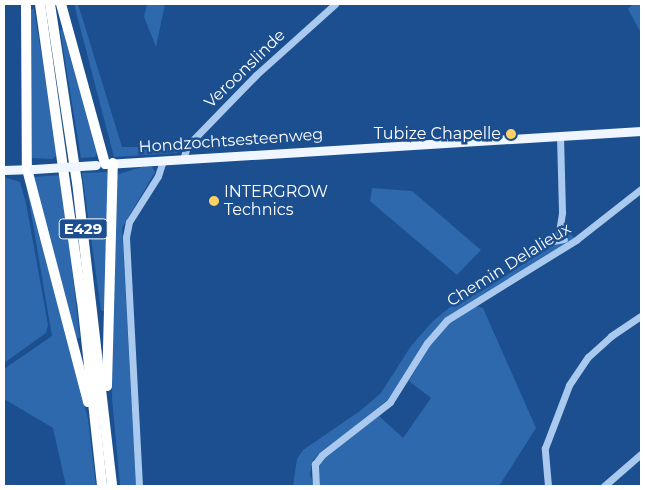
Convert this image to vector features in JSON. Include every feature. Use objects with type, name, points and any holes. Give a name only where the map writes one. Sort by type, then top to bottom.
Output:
[{"type":"highway","points":[[26,4],[30,169],[78,360],[100,464]]},
{"type":"highway","name":"E429","points":[[40,4],[67,185],[102,486]]},
{"type":"highway","name":"E429","points":[[50,4],[77,182],[112,486]]},
{"type":"highway","points":[[61,4],[105,164],[109,455]]},
{"type":"main road","name":"Hondzochtsesteenweg","points":[[4,170],[641,131]]},
{"type":"street","name":"Veroonslinde","points":[[183,160],[187,146],[256,75],[335,4]]},
{"type":"street","points":[[560,136],[562,212],[559,232],[553,242],[564,239]]},
{"type":"street","points":[[139,486],[126,237],[128,222],[158,176],[163,161]]},
{"type":"street","name":"Chemin Delalieux","points":[[316,486],[315,464],[322,455],[390,402],[427,343],[446,320],[576,240],[641,189]]},
{"type":"street","points":[[548,486],[544,465],[546,444],[569,385],[588,357],[611,336],[641,316]]},
{"type":"street","points":[[604,486],[641,454]]},
{"type":"shaded area","points":[[74,4],[78,4],[122,147],[182,147],[177,153],[114,157]]},
{"type":"shaded area","points":[[147,4],[165,4],[156,47],[144,17]]},
{"type":"shaded area","points":[[633,4],[641,4],[641,33],[628,9]]},
{"type":"shaded area","points":[[29,9],[34,9],[57,149],[56,156],[52,159],[32,158]]},
{"type":"shaded area","points":[[64,29],[98,151],[95,157],[81,158],[60,30]]},
{"type":"shaded area","points":[[145,166],[152,167],[155,172],[122,228],[136,486],[120,486],[112,398],[116,175]]},
{"type":"shaded area","points":[[109,172],[106,312],[101,310],[82,173]]},
{"type":"shaded area","points":[[61,175],[80,338],[76,338],[33,177]]},
{"type":"shaded area","points":[[4,177],[20,182],[26,203],[48,325],[46,333],[4,363]]},
{"type":"shaded area","points":[[30,188],[88,419],[96,486],[66,486],[53,428],[4,399],[4,369],[52,336],[27,189]]},
{"type":"shaded area","points":[[372,188],[412,191],[481,250],[457,275],[370,201]]},
{"type":"shaded area","points":[[571,233],[574,238],[438,326],[397,392],[313,460],[310,474],[314,486],[293,486],[297,459],[303,450],[360,411],[381,393],[411,346],[433,321],[466,294],[470,297],[488,287]]},
{"type":"shaded area","points":[[476,306],[483,308],[536,428],[499,486],[320,486],[318,466],[327,452],[378,415],[403,438],[431,398],[409,381],[435,337],[460,314]]},
{"type":"place","name":"Tubize Chapelle","points":[[511,134]]},
{"type":"place","name":"INTERGROW Technics","points":[[214,201]]}]
